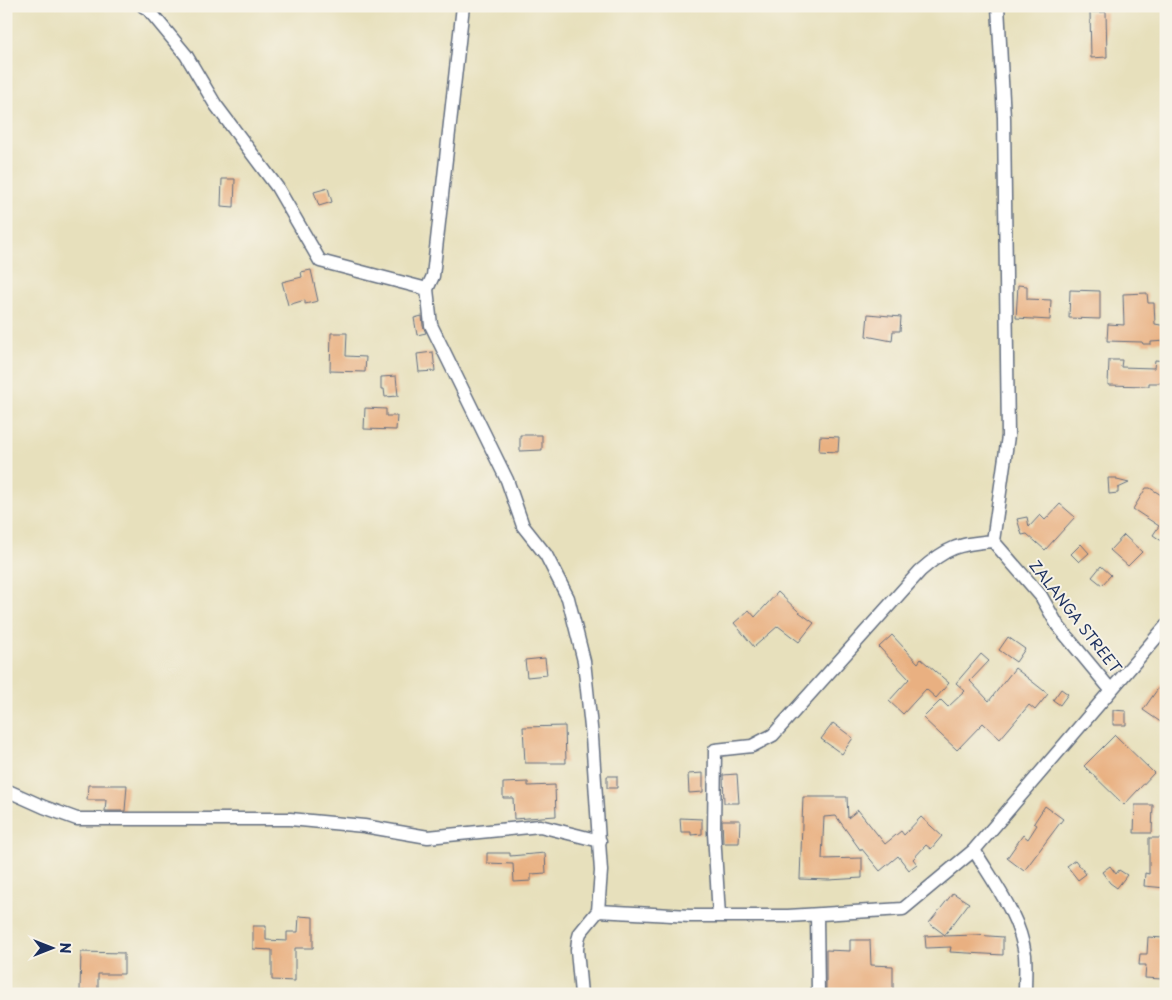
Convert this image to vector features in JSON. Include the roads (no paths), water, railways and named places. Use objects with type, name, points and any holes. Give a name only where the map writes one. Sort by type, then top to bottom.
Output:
[{"type":"street","points":[[143,6],[148,8],[186,55],[215,104],[277,187],[320,262],[427,289]]},
{"type":"street","points":[[463,6],[433,276],[427,289],[431,325],[507,480],[523,526],[546,555],[568,598],[584,661],[592,737],[601,871],[598,911],[580,933],[576,950],[581,994]]},
{"type":"street","points":[[719,916],[714,833],[715,750],[752,746],[773,734],[920,571],[940,553],[967,543],[993,541],[1008,436],[1004,118],[998,6]]},
{"type":"street","name":"ZALANGA STREET","points":[[993,541],[1042,596],[1058,626],[1111,690]]},
{"type":"street","points":[[598,911],[719,916],[817,915],[903,910],[974,850],[1166,626]]},
{"type":"street","points":[[6,790],[77,819],[290,819],[364,826],[428,837],[540,826],[600,841]]},
{"type":"street","points":[[974,850],[1006,904],[1022,939],[1025,956],[1025,994]]},
{"type":"street","points":[[817,915],[818,994]]}]
